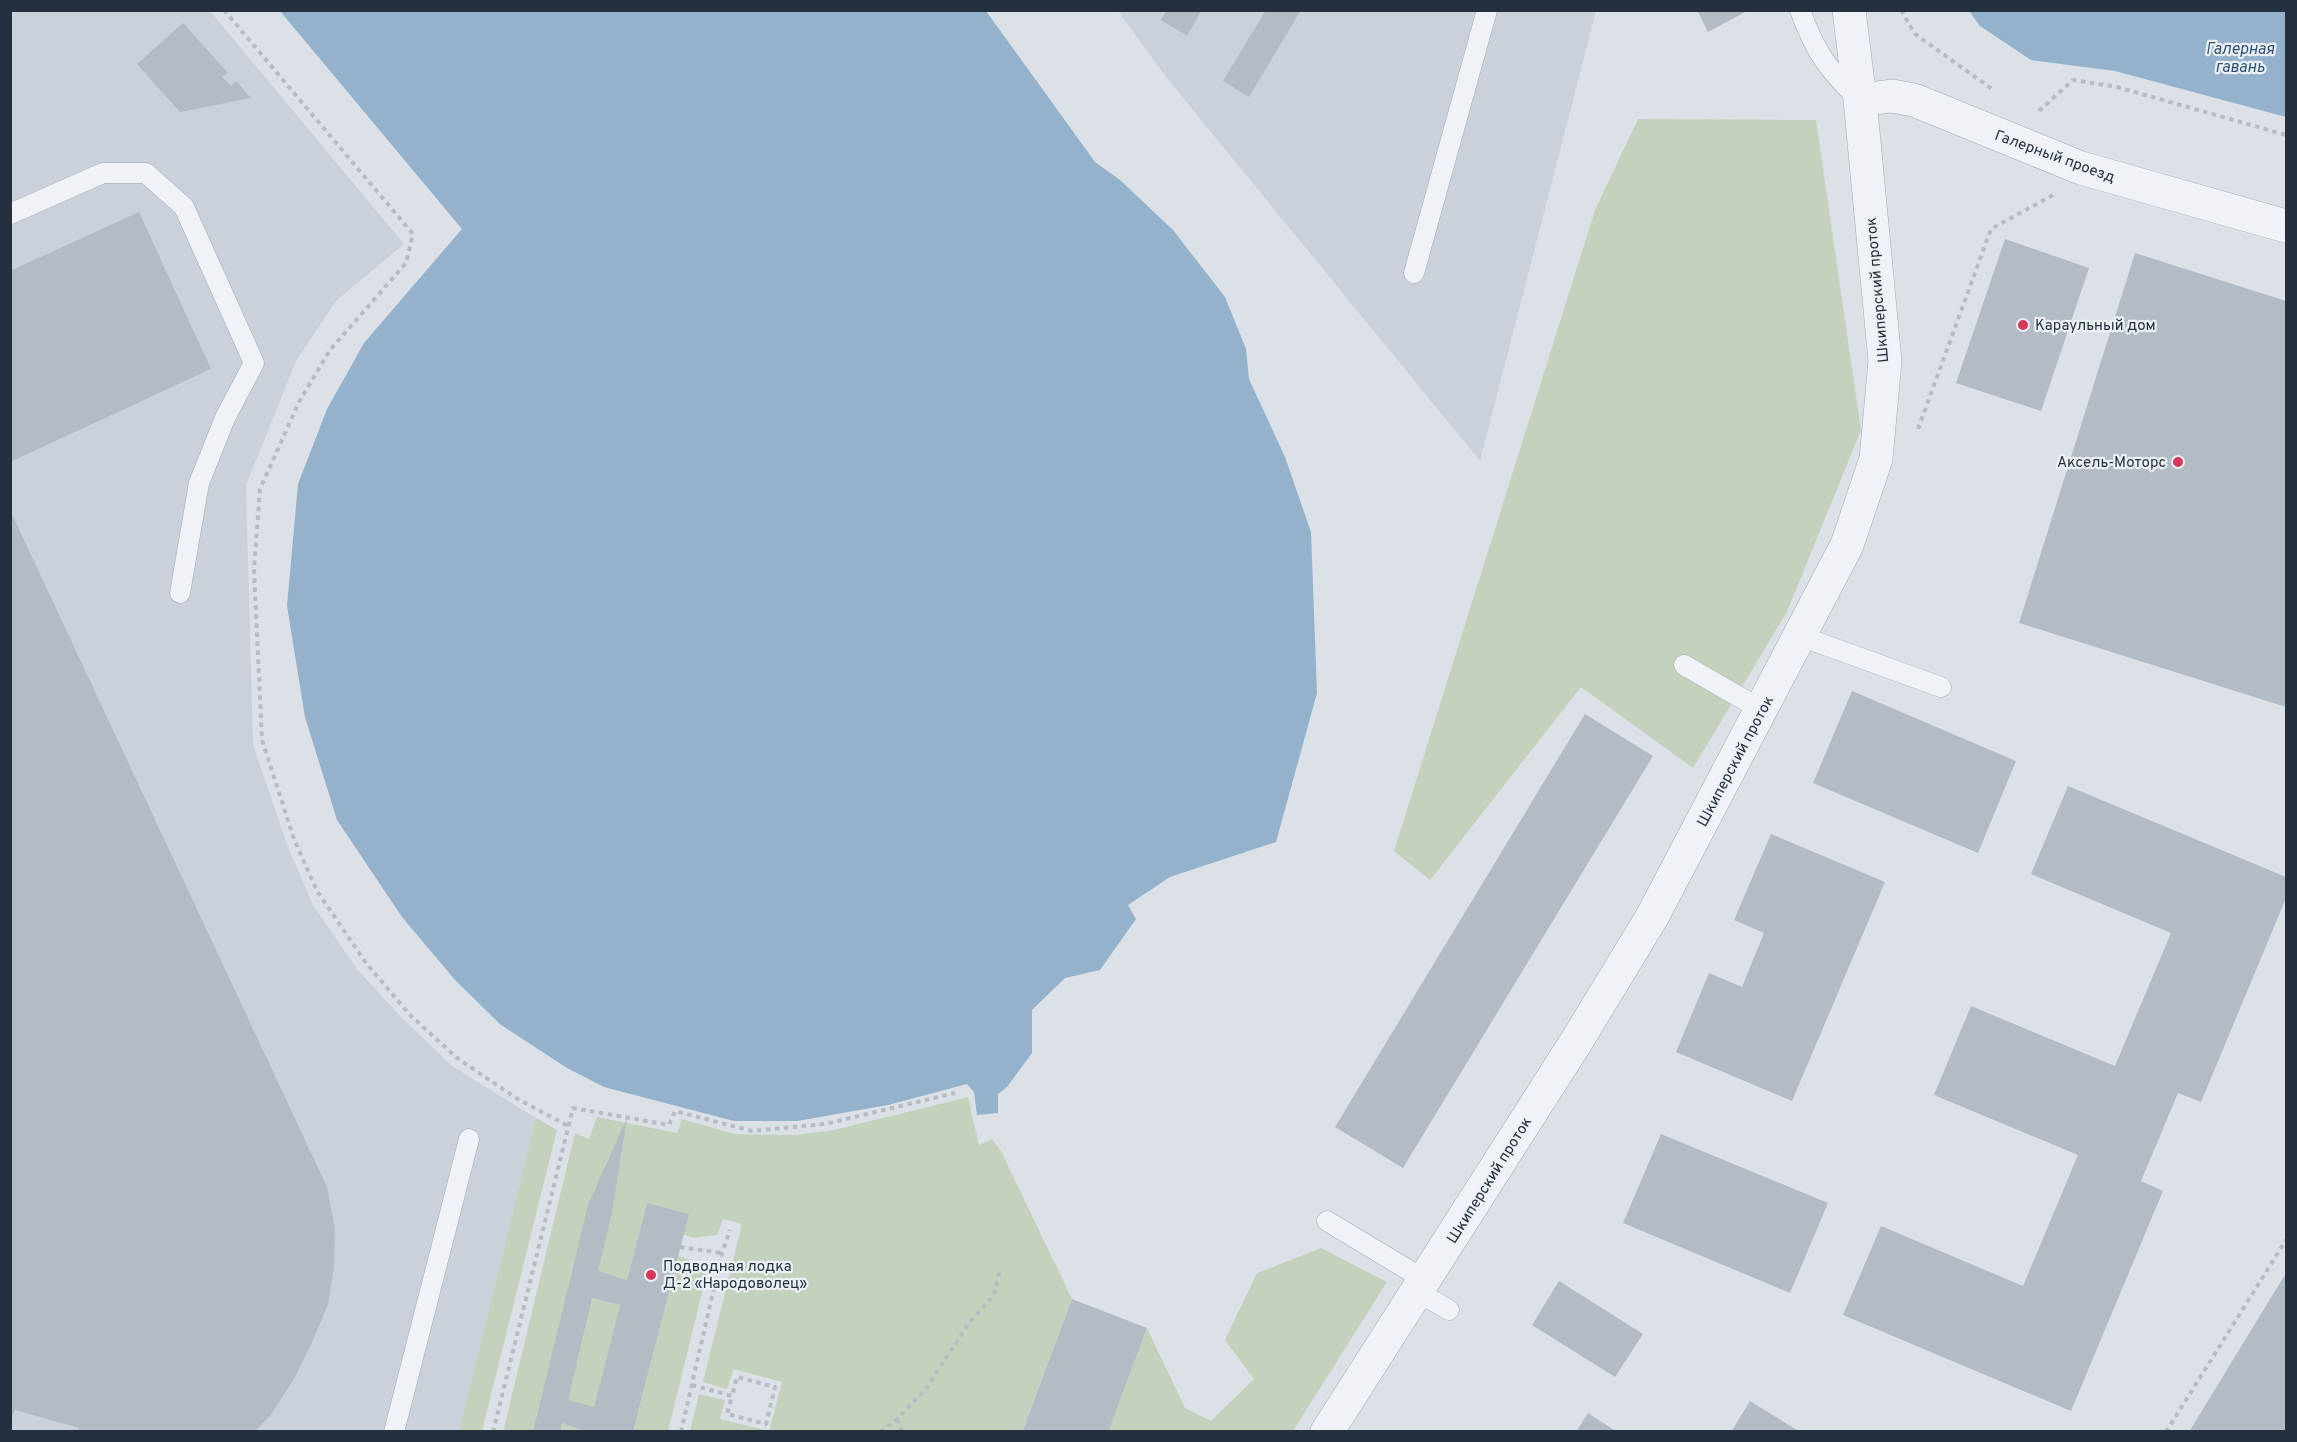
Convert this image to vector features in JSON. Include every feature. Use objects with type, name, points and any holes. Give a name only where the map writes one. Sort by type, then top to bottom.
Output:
[{"type":"street","name":"Шкиперский проток","points":[[1327,1431],[1422,1286],[1652,917],[1847,545],[1876,459],[1885,361],[1849,10]]},
{"type":"street","name":"Галерный проезд","points":[[1860,100],[1892,96],[1914,100],[2081,168],[2286,226]]},
{"type":"lane","points":[[1414,273],[1487,10]]},
{"type":"lane","points":[[1800,10],[1810,38],[1824,64],[1860,100]]},
{"type":"lane","points":[[10,214],[103,173],[146,173],[184,207],[254,363],[225,418],[199,483],[180,593]]},
{"type":"lane","points":[[1800,636],[1941,687]]},
{"type":"lane","points":[[1683,665],[1762,710]]},
{"type":"lane","points":[[394,1431],[469,1139]]},
{"type":"lane","points":[[1327,1221],[1422,1286],[1449,1310]]},
{"type":"path","points":[[225,10],[413,234],[406,263],[330,350],[304,393],[260,489],[254,569],[262,741],[294,839],[317,891],[366,963],[410,1015],[457,1058],[516,1098],[568,1126]]},
{"type":"path","points":[[1901,10],[1915,34],[1989,88],[1999,92]]},
{"type":"path","points":[[2008,140],[2073,81],[2117,87],[2286,135]]},
{"type":"path","points":[[2030,106],[2040,110]]},
{"type":"path","points":[[1917,430],[1991,228],[2068,187],[2081,168]]},
{"type":"path","points":[[493,1431],[573,1108],[669,1125],[675,1111],[752,1131],[825,1124],[955,1093]]},
{"type":"path","points":[[681,1431],[722,1253],[730,1230]]},
{"type":"path","points":[[2166,1431],[2286,1240]]},
{"type":"path","points":[[680,1247],[722,1253]]},
{"type":"path","points":[[880,1431],[897,1419],[926,1390],[969,1323],[994,1295],[1000,1269]]},
{"type":"path","points":[[737,1377],[775,1387],[766,1424],[727,1414],[732,1396],[737,1377]]},
{"type":"path","points":[[692,1385],[732,1396]]},
{"type":"path","points":[[897,1419],[902,1431]]},
{"type":"shaded area","points":[[10,11],[210,11],[404,244],[336,301],[296,361],[246,485],[253,745],[288,847],[313,905],[357,969],[400,1016],[452,1066],[536,1118],[459,1431],[11,1431]]},
{"type":"shaded area","points":[[1118,11],[1596,11],[1480,461],[1166,77]]},
{"type":"green space","points":[[1638,119],[1816,120],[1861,430],[1787,612],[1693,768],[1581,687],[1430,880],[1394,851],[1595,210]]},
{"type":"green space","points":[[968,1097],[979,1145],[992,1139],[1001,1151],[1072,1299],[1022,1431],[769,1431],[782,1382],[734,1369],[727,1389],[703,1382],[742,1224],[723,1219],[717,1235],[693,1238],[683,1234],[647,1203],[627,1280],[573,1265],[567,1292],[620,1305],[594,1407],[542,1394],[562,1423],[588,1431],[503,1432],[575,1133],[589,1139],[597,1117],[677,1133],[682,1119],[735,1134],[794,1135],[834,1130]]},
{"type":"green space","points":[[536,1118],[557,1130],[482,1431],[459,1431]]},
{"type":"green space","points":[[1321,1248],[1387,1282],[1293,1431],[1108,1431],[1147,1328],[1185,1408],[1211,1421],[1254,1379],[1225,1340],[1257,1273]]},
{"type":"green space","points":[[678,1256],[688,1259],[707,1273],[668,1431],[633,1432]]},
{"type":"green space","points":[[699,1394],[725,1400],[720,1419],[769,1431],[690,1431]]},
{"type":"water","points":[[280,11],[986,11],[1095,162],[1120,180],[1173,230],[1225,297],[1246,349],[1249,379],[1285,457],[1311,532],[1317,693],[1276,842],[1170,877],[1128,905],[1136,919],[1100,970],[1065,978],[1032,1010],[1032,1053],[1007,1087],[998,1094],[998,1113],[977,1115],[974,1092],[967,1084],[888,1105],[797,1121],[734,1121],[604,1087],[567,1068],[501,1025],[455,980],[402,917],[337,820],[305,717],[287,606],[298,484],[327,409],[364,343],[462,229]]},
{"type":"water","name":"Галерная гавань","points":[[1969,11],[2286,11],[2286,117],[2115,71],[2031,60],[1980,26]]},
{"type":"building","points":[[1167,10],[1202,10],[1187,36],[1161,20]]},
{"type":"building","points":[[1266,10],[1301,10],[1249,97],[1223,81]]},
{"type":"building","points":[[1697,10],[1749,10],[1708,32]]},
{"type":"building","points":[[183,23],[228,73],[222,77],[231,86],[236,81],[251,98],[180,112],[137,64]]},
{"type":"building","points":[[139,212],[211,369],[10,462],[10,271]]},
{"type":"building","name":"Караульный дом","points":[[2005,239],[2089,268],[2041,411],[1956,383]]},
{"type":"building","name":"Аксель-Моторс","points":[[2135,253],[2286,301],[2286,707],[2019,623]]},
{"type":"building","points":[[10,510],[327,1187],[335,1230],[334,1266],[328,1304],[295,1377],[271,1415],[254,1432],[79,1432],[79,1428],[15,1410],[10,1421]]},
{"type":"building","points":[[1852,691],[2016,761],[1978,853],[1813,783]]},
{"type":"building","points":[[1585,714],[1653,756],[1403,1168],[1335,1127]]},
{"type":"building","points":[[2068,786],[2286,877],[2286,898],[2201,1102],[2178,1093],[2141,1181],[2163,1191],[2071,1411],[1843,1315],[1881,1226],[2023,1286],[2078,1155],[1934,1095],[1971,1006],[2115,1066],[2171,933],[2031,874]]},
{"type":"building","points":[[1771,834],[1885,882],[1792,1101],[1676,1052],[1709,973],[1742,987],[1764,933],[1734,920]]},
{"type":"building","name":"Подводная лодка Д-2 «Народоволец»","points":[[627,1118],[612,1213],[598,1271],[627,1280],[647,1203],[689,1214],[633,1432],[588,1432],[562,1423],[560,1432],[533,1432],[588,1205]],"holes":[[[592,1298],[620,1305],[594,1407],[568,1400]]]},
{"type":"building","points":[[1661,1134],[1828,1203],[1790,1293],[1623,1223]]},
{"type":"building","points":[[2286,1273],[2285,1432],[2189,1432]]},
{"type":"building","points":[[1559,1281],[1643,1334],[1615,1377],[1532,1325]]},
{"type":"building","points":[[1072,1299],[1147,1328],[1108,1432],[1022,1432]]},
{"type":"building","points":[[1750,1401],[1800,1432],[1731,1432]]},
{"type":"building","points":[[1588,1413],[1617,1432],[1576,1432]]},
{"type":"place","name":"Караульный дом","points":[[2023,325]]},
{"type":"place","name":"Аксель-Моторс","points":[[2178,462]]},
{"type":"place","name":"Подводная лодка Д-2 «Народоволец»","points":[[651,1275]]}]
